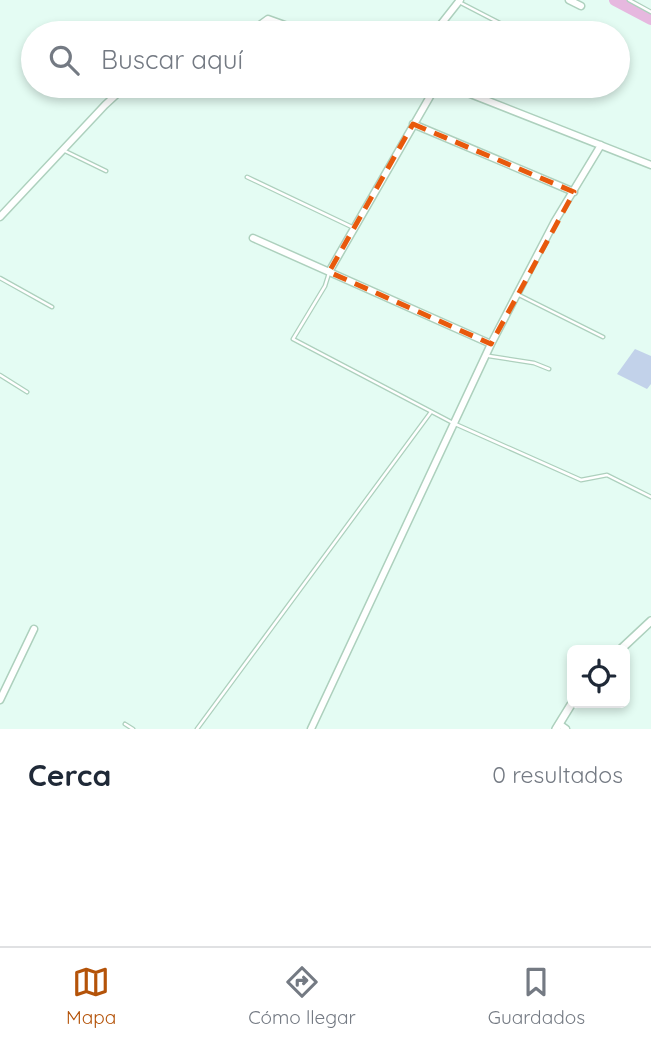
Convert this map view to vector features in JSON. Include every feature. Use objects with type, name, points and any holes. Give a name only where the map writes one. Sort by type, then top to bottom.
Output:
[{"type":"street","points":[[569,0],[581,6]]},
{"type":"street","points":[[443,21],[459,1]]},
{"type":"street","points":[[0,217],[113,98]]},
{"type":"street","points":[[329,272],[429,98]]},
{"type":"street","points":[[481,98],[651,165]]},
{"type":"street","points":[[413,124],[574,192]]},
{"type":"street","points":[[311,729],[485,355],[555,221],[601,145]]},
{"type":"street","points":[[253,239],[491,344]]},
{"type":"street","points":[[625,645],[651,621]]},
{"type":"street","points":[[0,700],[34,629]]},
{"type":"street","points":[[561,727],[570,708]]},
{"type":"lane","points":[[629,0],[651,12]]},
{"type":"lane","points":[[459,1],[496,21]]},
{"type":"lane","points":[[63,150],[106,170]]},
{"type":"lane","points":[[247,177],[354,228]]},
{"type":"lane","points":[[329,272],[324,286],[293,339],[453,423],[581,480],[607,474],[651,497]]},
{"type":"lane","points":[[0,278],[52,307]]},
{"type":"lane","points":[[517,294],[603,337]]},
{"type":"lane","points":[[485,355],[534,363],[549,369]]},
{"type":"lane","points":[[0,375],[27,392]]},
{"type":"lane","points":[[197,729],[431,412]]},
{"type":"lane","points":[[125,723],[133,729]]},
{"type":"highlighted area","points":[[413,124],[574,192],[491,344],[329,272]]},
{"type":"shaded area","points":[[635,349],[651,356],[651,384],[647,389],[617,374]]},
{"type":"waterway","points":[[615,0],[651,19]]}]
